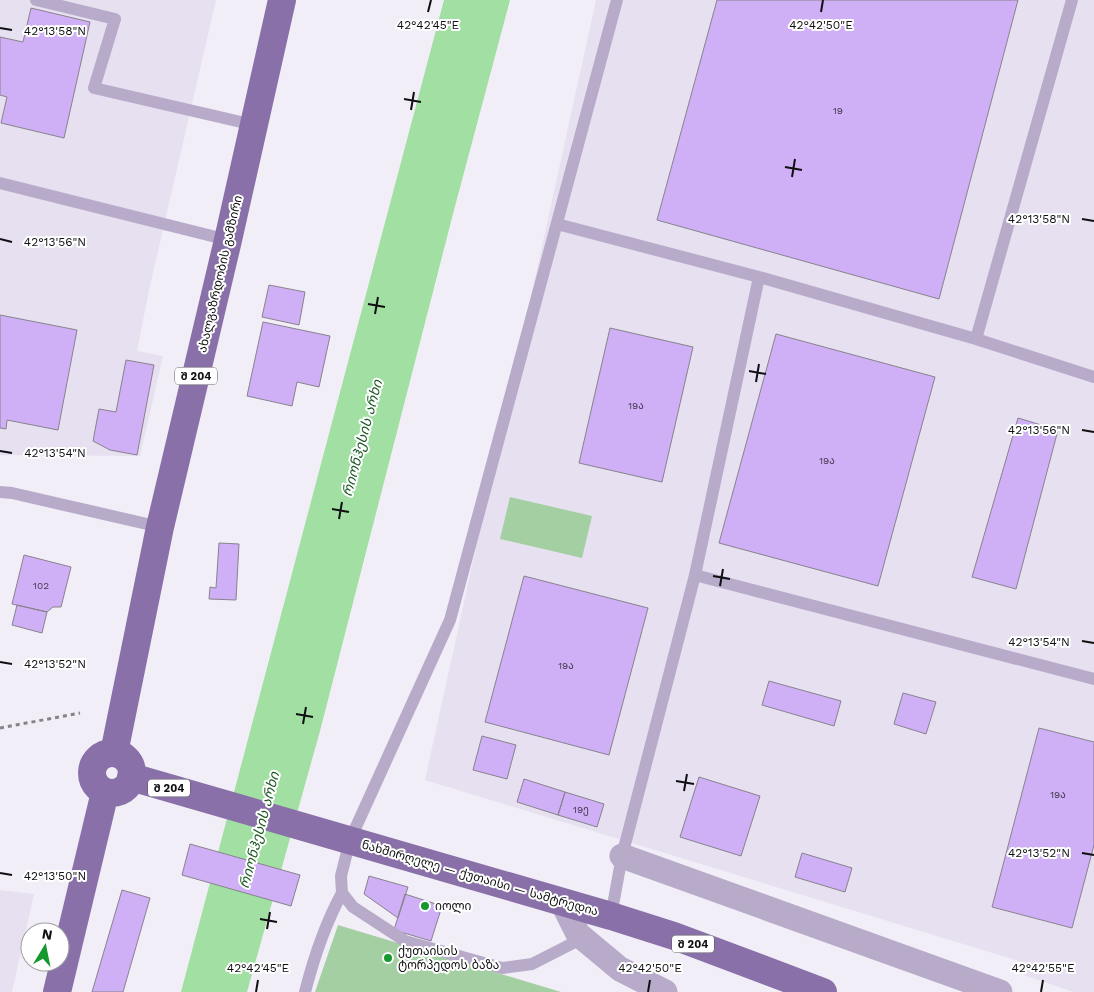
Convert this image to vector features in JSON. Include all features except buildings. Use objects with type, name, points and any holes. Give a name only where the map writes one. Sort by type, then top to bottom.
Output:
[{"type":"main road","name":"ახალგაზრდობის გამზირი","points":[[114,753],[160,527],[228,240],[282,0]]},
{"type":"main road","points":[[114,753],[129,762],[132,777],[128,786],[123,790],[105,792],[99,788],[93,778],[94,765],[102,756],[114,753]]},
{"type":"main road","name":"ნახშირღელე — ქუთაისი — სამტრედია","points":[[132,777],[611,916],[674,936],[823,992]]},
{"type":"main road","points":[[57,992],[105,792]]},
{"type":"street","points":[[622,856],[1000,992]]},
{"type":"street","points":[[562,902],[578,934],[620,969],[664,992]]},
{"type":"lane","points":[[36,0],[115,19],[94,88],[254,125]]},
{"type":"lane","points":[[305,992],[313,960],[342,892],[341,876],[350,840],[450,620],[616,0]]},
{"type":"lane","points":[[976,339],[1072,0]]},
{"type":"lane","points":[[0,183],[228,240]]},
{"type":"lane","points":[[557,224],[759,277],[976,339],[1094,377]]},
{"type":"lane","points":[[611,916],[622,856],[696,575],[759,277]]},
{"type":"lane","points":[[0,492],[12,493],[160,527]]},
{"type":"lane","points":[[696,575],[1094,679]]},
{"type":"lane","points":[[342,892],[353,907],[405,941],[502,968],[532,964],[583,938]]},
{"type":"path","points":[[0,728],[80,713]]},
{"type":"shaded area","points":[[0,0],[216,0],[149,290],[137,351],[163,356],[140,456],[0,455]]},
{"type":"shaded area","points":[[596,0],[1094,0],[1094,992],[1073,992],[1024,975],[1022,962],[425,780]]},
{"type":"shaded area","points":[[510,497],[592,516],[582,558],[500,539]]},
{"type":"shaded area","points":[[0,890],[34,894],[28,922],[20,922],[20,956],[12,992],[0,992]]},
{"type":"shaded area","name":"ქუთაისის ტორპედოს ბაზა","points":[[338,925],[561,992],[315,992]]},
{"type":"water","name":"რიონჰესის არხი","points":[[444,0],[510,0],[320,731],[247,992],[181,992]]},
{"type":"place","name":"იოლი","points":[[425,906]]},
{"type":"place","name":"ქუთაისის ტორპედოს ბაზა","points":[[388,958]]}]
